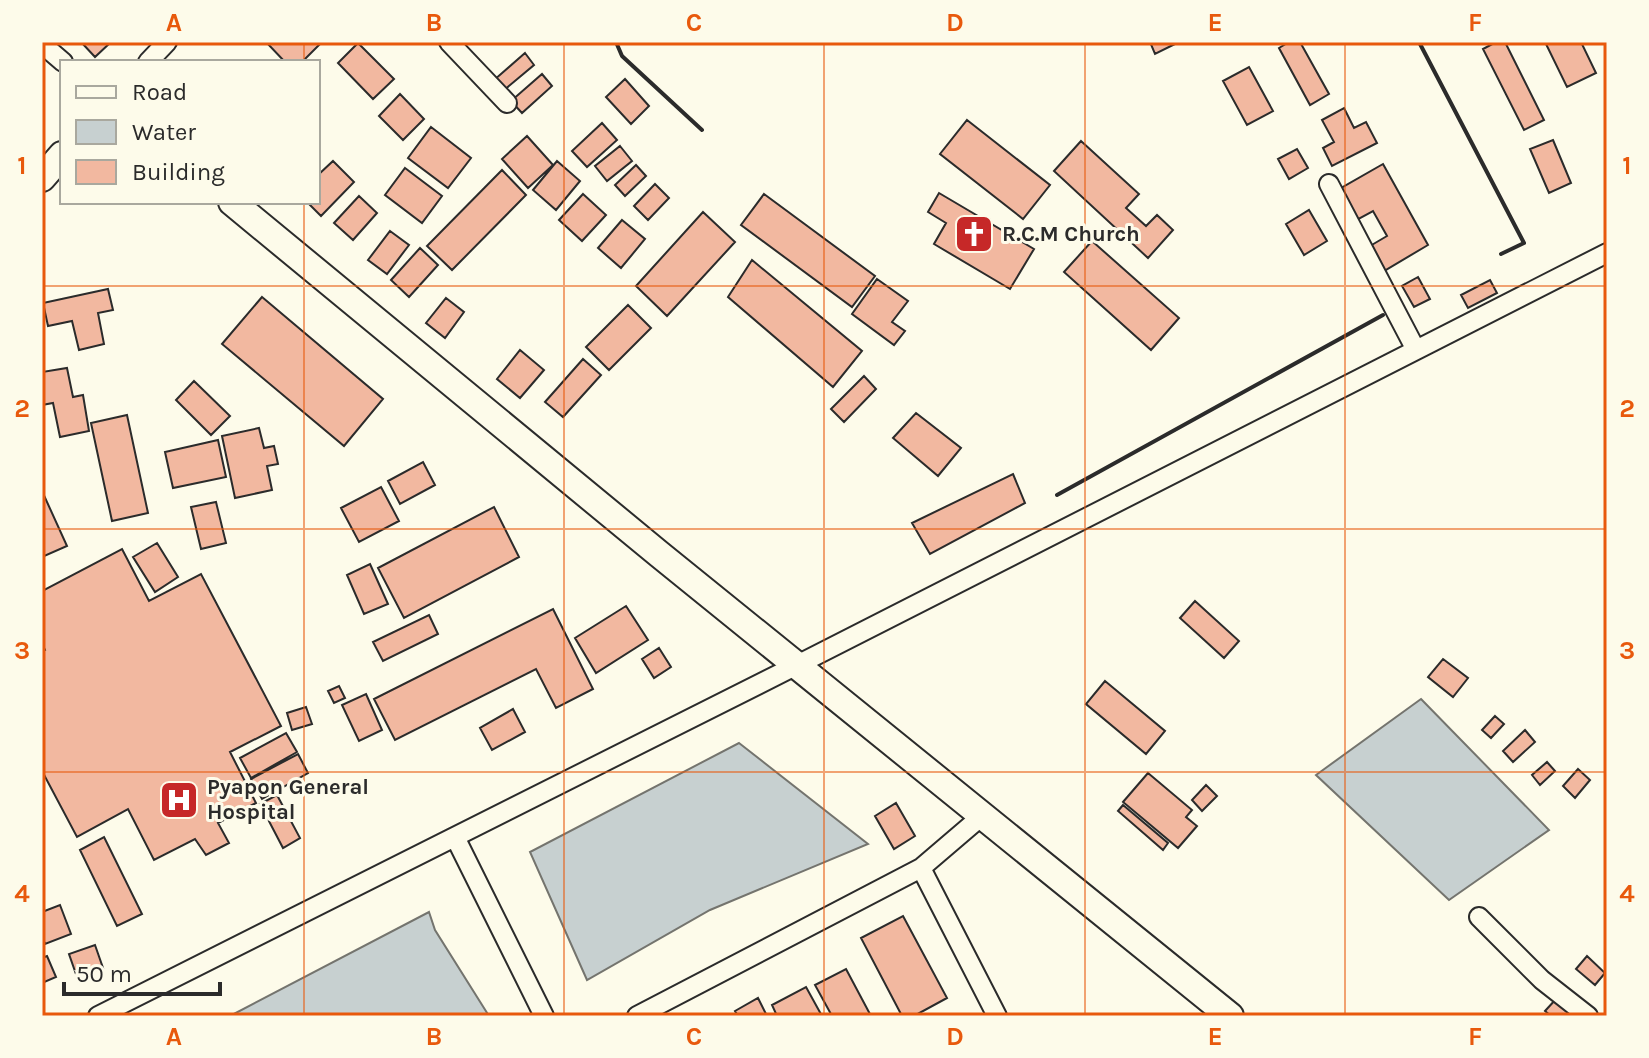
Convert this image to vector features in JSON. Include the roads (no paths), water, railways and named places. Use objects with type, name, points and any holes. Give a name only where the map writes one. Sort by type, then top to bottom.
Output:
[{"type":"main road","points":[[42,178],[60,157]]},
{"type":"main road","points":[[234,204],[659,554],[799,664],[1230,1016]]},
{"type":"street","points":[[150,60],[167,42]]},
{"type":"street","points":[[449,42],[507,103]]},
{"type":"street","points":[[42,44],[61,60]]},
{"type":"street","points":[[1329,184],[1416,350]]},
{"type":"street","points":[[98,1016],[1607,253]]},
{"type":"street","points":[[637,1016],[921,868],[983,815]]},
{"type":"street","points":[[455,837],[544,1016]]},
{"type":"street","points":[[921,868],[997,1016]]},
{"type":"street","points":[[1479,917],[1542,980],[1588,1016]]},
{"type":"water","points":[[1421,699],[1549,830],[1449,900],[1316,775]]},
{"type":"water","points":[[739,743],[868,844],[710,910],[587,980],[530,852]]},
{"type":"water","points":[[429,912],[435,930],[489,1016],[230,1016]]},
{"type":"place","name":"R.C.M Church","points":[[974,234]]},
{"type":"place","name":"Pyapon General Hospital","points":[[179,800]]}]
